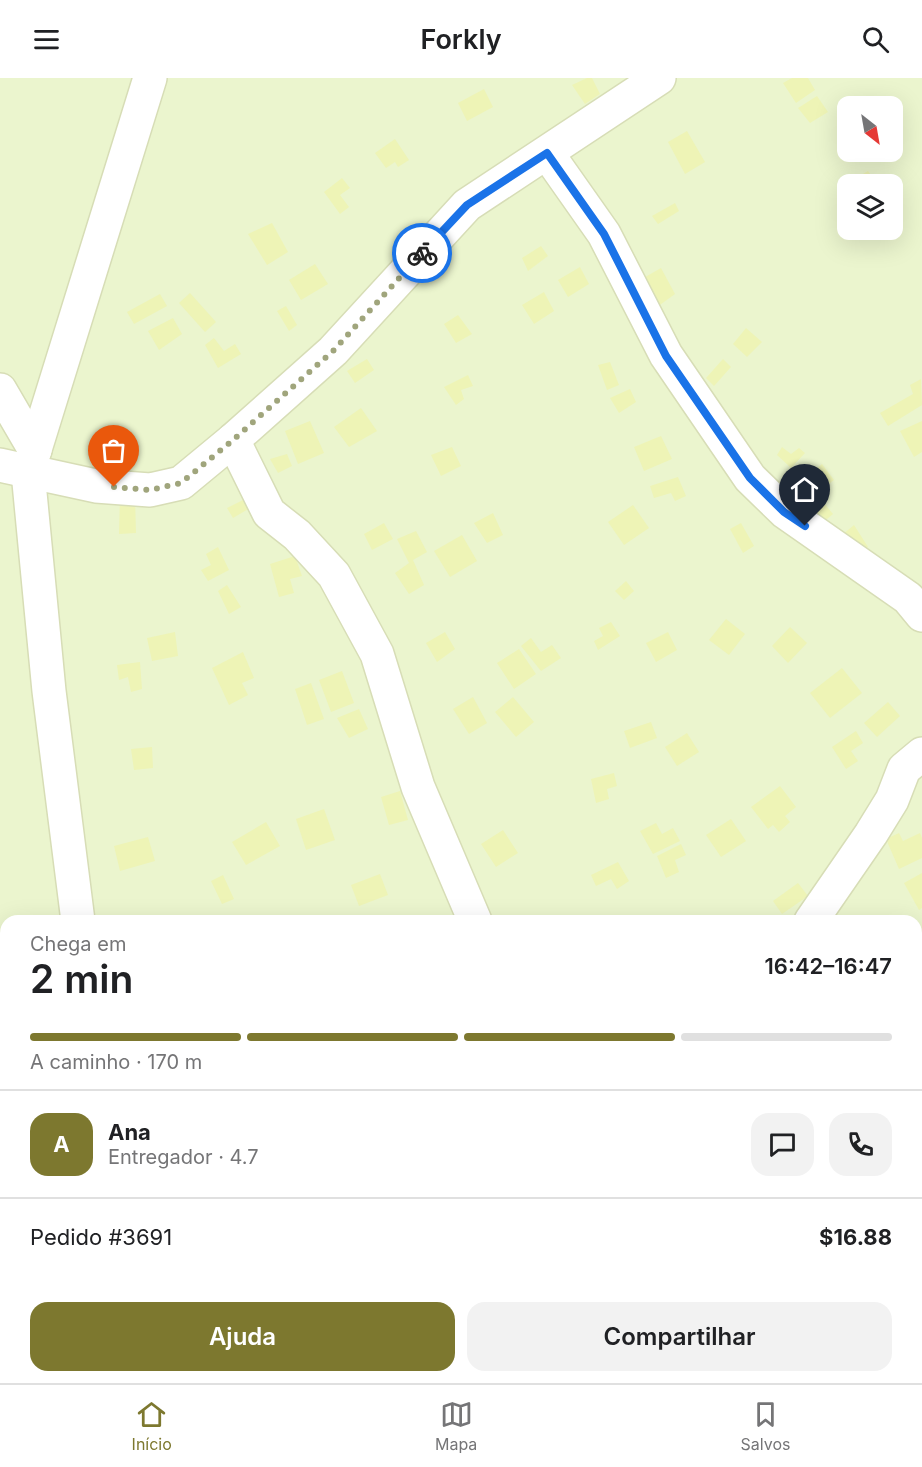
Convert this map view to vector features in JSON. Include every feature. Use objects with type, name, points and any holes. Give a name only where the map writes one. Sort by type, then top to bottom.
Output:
[{"type":"street","points":[[21,463],[150,78]]},
{"type":"street","points":[[21,463],[96,486],[150,490],[181,483],[333,351],[467,205],[659,78]]},
{"type":"street","points":[[547,153],[604,234],[666,356],[750,478],[784,512],[908,598],[922,615]]},
{"type":"street","points":[[0,390],[21,463],[77,915]]},
{"type":"street","points":[[233,440],[269,513],[297,535],[334,575],[377,654],[418,787],[472,915]]},
{"type":"street","points":[[816,915],[892,800],[904,768],[922,754]]},
{"type":"shaded area","points":[[0,78],[922,78],[922,915],[0,915]]},
{"type":"building","points":[[592,78],[600,94],[585,104],[572,85]]},
{"type":"building","points":[[792,78],[808,78],[815,90],[796,103],[783,83]]},
{"type":"building","points":[[484,89],[493,107],[467,121],[458,103]]},
{"type":"building","points":[[817,96],[828,112],[810,123],[798,108]]},
{"type":"building","points":[[687,131],[705,162],[685,174],[668,142]]},
{"type":"building","points":[[395,139],[409,160],[398,167],[395,162],[386,168],[375,153]]},
{"type":"building","points":[[342,178],[350,188],[340,195],[349,207],[340,214],[324,192]]},
{"type":"building","points":[[675,203],[679,211],[658,224],[652,216]]},
{"type":"building","points":[[272,223],[288,252],[267,265],[248,234]]},
{"type":"building","points":[[541,246],[548,256],[528,271],[522,258]]},
{"type":"building","points":[[315,264],[328,284],[301,300],[289,280]]},
{"type":"building","points":[[580,267],[589,284],[568,297],[558,280]]},
{"type":"building","points":[[661,268],[675,294],[657,307],[640,280]]},
{"type":"building","points":[[544,292],[554,311],[534,324],[522,305]]},
{"type":"building","points":[[190,293],[216,322],[205,332],[179,303]]},
{"type":"building","points":[[160,294],[167,306],[134,324],[127,312]]},
{"type":"building","points":[[286,306],[297,325],[289,331],[277,311]]},
{"type":"building","points":[[458,315],[472,334],[456,343],[444,324]]},
{"type":"building","points":[[173,318],[182,334],[159,350],[148,331]]},
{"type":"building","points":[[746,328],[762,342],[747,357],[733,344]]},
{"type":"building","points":[[214,338],[224,351],[235,344],[241,354],[218,368],[205,345]]},
{"type":"building","points":[[367,359],[374,370],[355,383],[347,371]]},
{"type":"building","points":[[723,359],[731,367],[714,386],[706,378]]},
{"type":"building","points":[[610,362],[619,385],[607,390],[598,365]]},
{"type":"building","points":[[468,375],[473,386],[461,390],[464,399],[456,405],[444,387]]},
{"type":"building","points":[[921,379],[922,405],[888,426],[880,413],[913,394],[910,385]]},
{"type":"building","points":[[630,389],[636,402],[619,413],[610,398]]},
{"type":"building","points":[[361,408],[377,431],[349,447],[334,427]]},
{"type":"building","points":[[310,421],[324,453],[298,464],[285,431]]},
{"type":"building","points":[[922,421],[922,452],[914,457],[900,431]]},
{"type":"building","points":[[661,436],[672,459],[644,471],[634,447]]},
{"type":"building","points":[[452,447],[461,466],[441,476],[431,455]]},
{"type":"building","points":[[782,447],[791,454],[799,448],[805,453],[791,468],[777,455]]},
{"type":"building","points":[[287,454],[292,466],[278,473],[270,459]]},
{"type":"building","points":[[822,464],[834,480],[814,495],[802,480]]},
{"type":"building","points":[[678,477],[686,496],[675,501],[671,493],[654,498],[650,486]]},
{"type":"building","points":[[120,496],[135,496],[136,533],[119,534]]},
{"type":"building","points":[[819,497],[833,514],[820,525],[806,508]]},
{"type":"building","points":[[245,499],[250,508],[233,518],[227,508]]},
{"type":"building","points":[[633,505],[649,528],[624,545],[608,522]]},
{"type":"building","points":[[493,513],[503,535],[487,543],[474,523]]},
{"type":"building","points":[[384,523],[393,539],[372,550],[364,534]]},
{"type":"building","points":[[741,523],[754,546],[743,553],[730,529]]},
{"type":"building","points":[[854,525],[868,547],[856,555],[842,535]]},
{"type":"building","points":[[416,531],[427,552],[413,560],[424,585],[409,594],[395,573],[409,563],[397,539]]},
{"type":"building","points":[[462,535],[477,561],[450,577],[434,551]]},
{"type":"building","points":[[218,547],[229,570],[208,581],[201,570],[211,565],[206,554]]},
{"type":"building","points":[[295,556],[302,576],[290,579],[294,593],[279,597],[270,564]]},
{"type":"building","points":[[626,581],[634,591],[624,600],[615,591]]},
{"type":"building","points":[[227,585],[241,607],[229,614],[218,591]]},
{"type":"building","points":[[726,619],[745,634],[729,655],[709,640]]},
{"type":"building","points":[[611,622],[620,636],[598,650],[594,641],[603,636],[599,628]]},
{"type":"building","points":[[790,627],[807,643],[788,663],[772,646]]},
{"type":"building","points":[[175,632],[178,656],[152,661],[147,638]]},
{"type":"building","points":[[445,632],[455,649],[437,662],[426,643]]},
{"type":"building","points":[[668,632],[677,650],[656,662],[646,643]]},
{"type":"building","points":[[531,638],[541,652],[552,645],[561,658],[541,671],[521,646]]},
{"type":"building","points":[[519,649],[536,674],[514,689],[497,663]]},
{"type":"building","points":[[243,652],[254,678],[242,683],[248,695],[229,705],[212,668]]},
{"type":"building","points":[[140,662],[142,689],[131,692],[128,677],[119,680],[117,665]]},
{"type":"building","points":[[842,668],[862,693],[830,718],[810,693]]},
{"type":"building","points":[[342,671],[354,703],[331,712],[319,680]]},
{"type":"building","points":[[311,683],[324,719],[307,725],[295,689]]},
{"type":"building","points":[[473,697],[487,723],[469,734],[453,709]]},
{"type":"building","points":[[513,697],[534,722],[516,737],[495,712]]},
{"type":"building","points":[[888,702],[900,716],[877,737],[864,723]]},
{"type":"building","points":[[359,709],[368,729],[349,738],[337,718]]},
{"type":"building","points":[[651,722],[657,738],[630,748],[624,731]]},
{"type":"building","points":[[856,731],[863,743],[851,751],[858,761],[846,769],[832,747]]},
{"type":"building","points":[[687,733],[699,752],[677,766],[665,747]]},
{"type":"building","points":[[152,747],[153,768],[134,770],[131,749]]},
{"type":"building","points":[[614,773],[617,786],[607,789],[609,799],[596,803],[591,779]]},
{"type":"building","points":[[780,786],[796,807],[785,816],[790,822],[779,832],[773,825],[768,829],[751,807]]},
{"type":"building","points":[[400,791],[408,820],[389,825],[381,797]]},
{"type":"building","points":[[324,809],[335,840],[306,850],[296,819]]},
{"type":"building","points":[[731,819],[746,841],[721,857],[706,835]]},
{"type":"building","points":[[266,822],[280,846],[246,865],[232,842]]},
{"type":"building","points":[[656,823],[662,834],[673,828],[680,841],[653,854],[640,831]]},
{"type":"building","points":[[503,830],[518,853],[496,867],[481,844]]},
{"type":"building","points":[[899,833],[903,841],[920,833],[922,858],[899,869],[886,839]]},
{"type":"building","points":[[148,837],[155,861],[120,871],[114,846]]},
{"type":"building","points":[[681,844],[686,855],[675,860],[679,872],[666,878],[657,856]]},
{"type":"building","points":[[618,862],[629,881],[617,889],[611,879],[596,886],[591,875]]},
{"type":"building","points":[[922,873],[922,908],[919,910],[904,883]]},
{"type":"building","points":[[380,874],[388,895],[359,906],[351,885]]},
{"type":"building","points":[[223,875],[234,899],[222,904],[211,881]]},
{"type":"building","points":[[798,883],[808,896],[782,914],[773,901]]},
{"type":"way so far","points":[[114,487],[150,490],[181,483],[333,351],[422,253]]},
{"type":"route","points":[[422,253],[467,205],[547,153],[604,234],[666,356],[750,478],[784,512],[805,526]]}]
